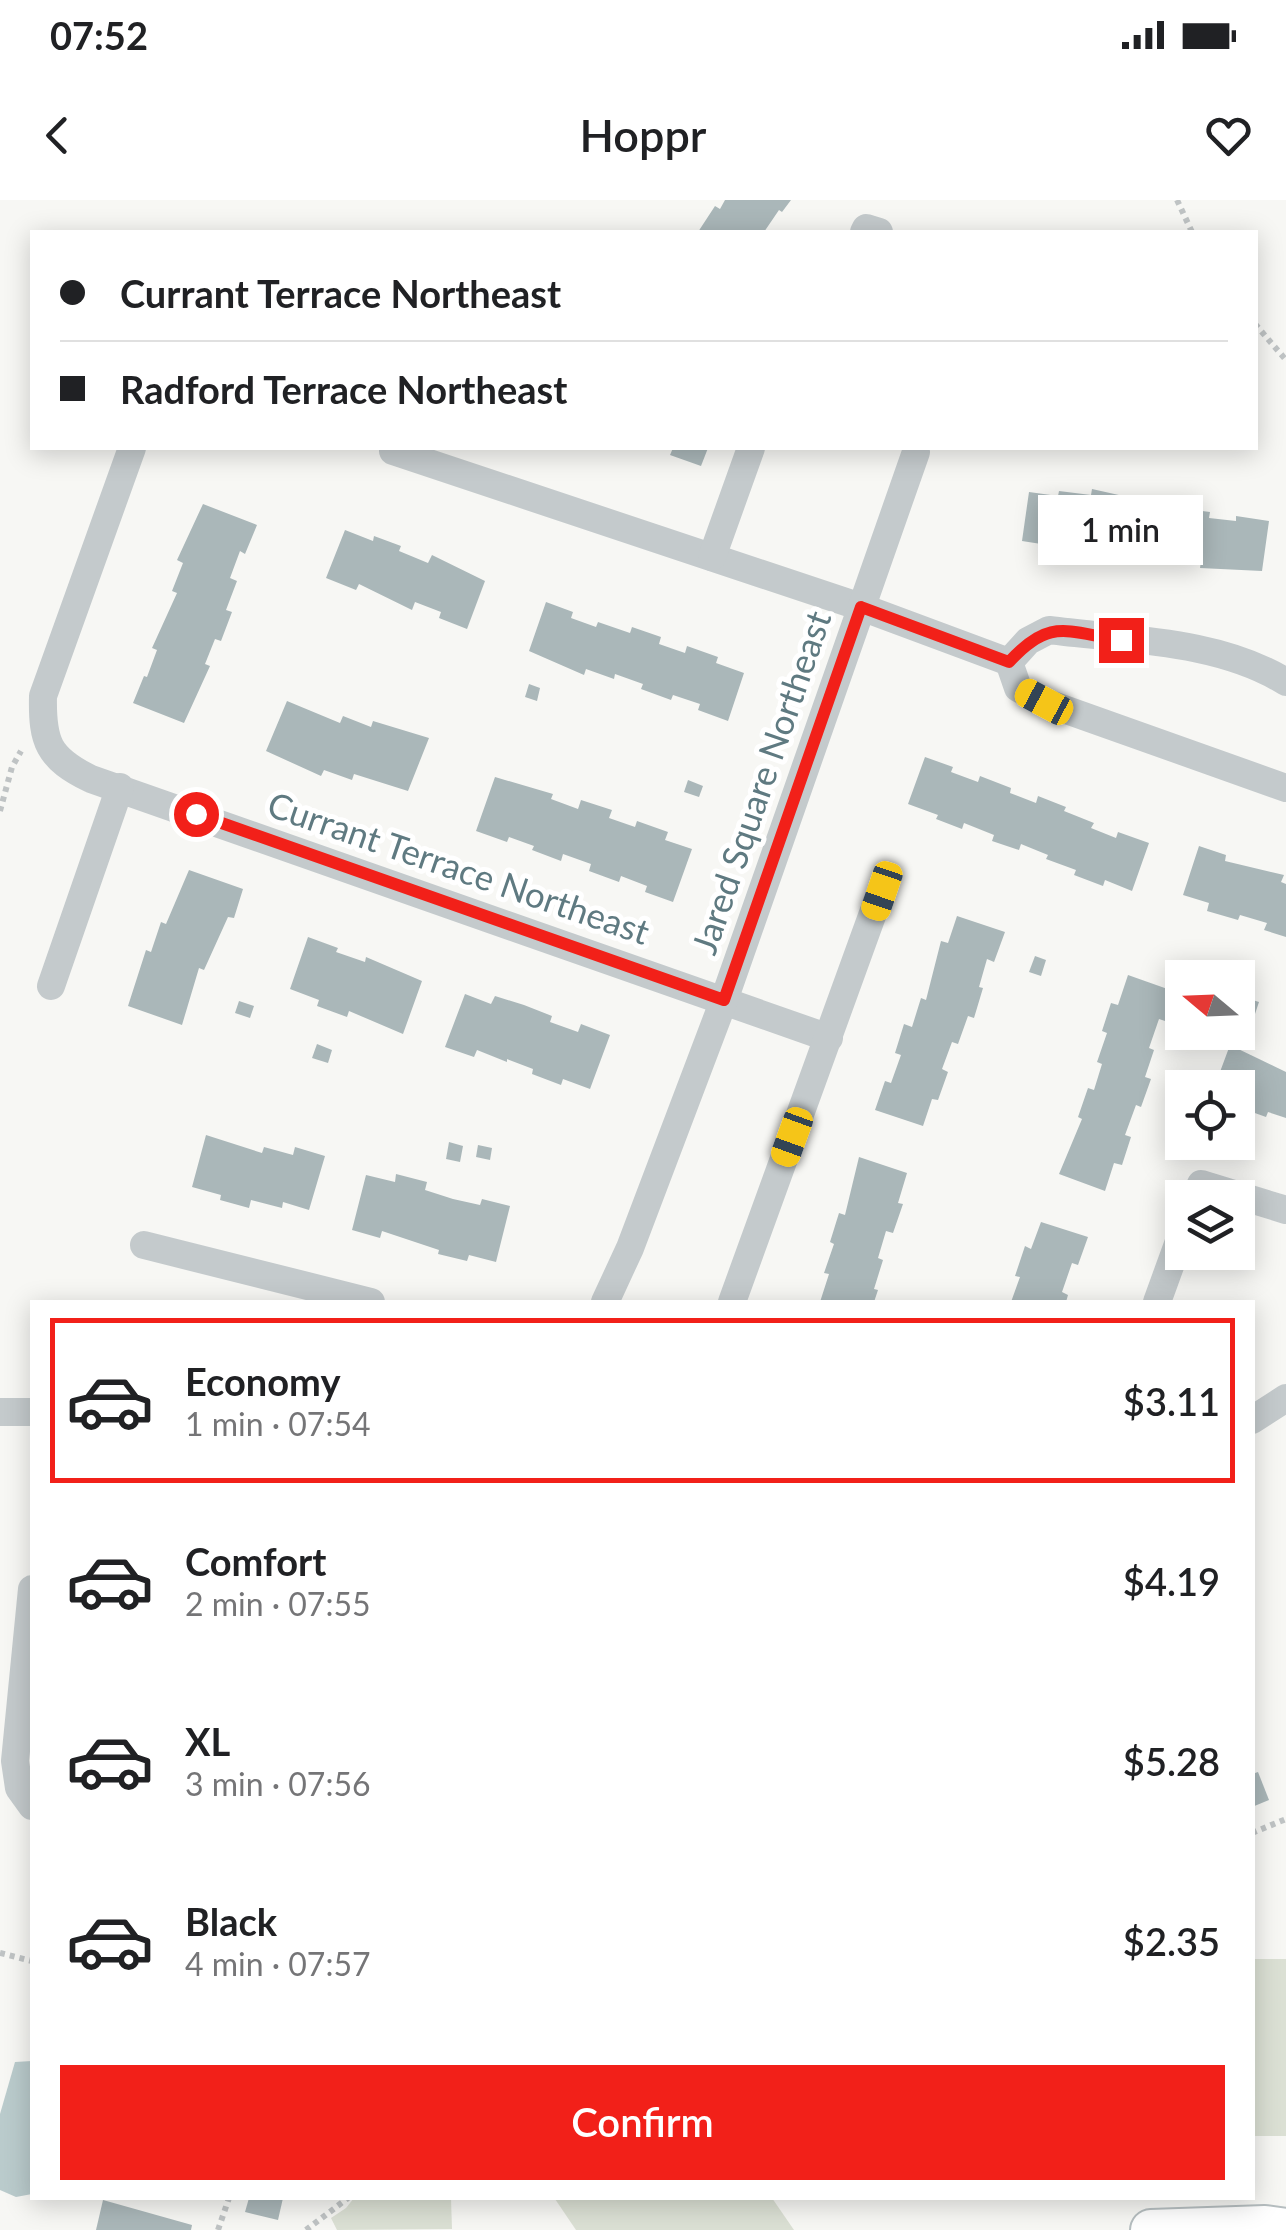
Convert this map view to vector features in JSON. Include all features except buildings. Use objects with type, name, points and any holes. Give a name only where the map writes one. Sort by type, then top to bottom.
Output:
[{"type":"main road","points":[[1151,2230],[1265,2226],[1286,2229]]},
{"type":"street","points":[[42,728],[43,696],[131,450]]},
{"type":"street","points":[[712,556],[750,450]]},
{"type":"street","points":[[393,451],[861,607],[1009,662]]},
{"type":"street","name":"Jared Square Northeast","points":[[606,1300],[630,1248],[724,1000],[916,452]]},
{"type":"street","points":[[1009,662],[1028,641],[1049,630],[1229,654],[1261,666],[1286,682]]},
{"type":"street","points":[[1009,662],[1018,688],[1044,702],[1286,788]]},
{"type":"street","name":"Currant Terrace Northeast","points":[[42,728],[50,750],[68,768],[91,779],[829,1038]]},
{"type":"street","points":[[51,986],[120,787]]},
{"type":"street","points":[[733,1300],[882,891]]},
{"type":"street","points":[[1255,1201],[1286,1210]]},
{"type":"street","points":[[144,1245],[363,1300]]},
{"type":"street","points":[[1158,1300],[1169,1270]]},
{"type":"street","points":[[1255,1418],[1286,1398]]},
{"type":"street","points":[[0,1412],[30,1412]]},
{"type":"street","points":[[30,1609],[15,1761],[19,1788],[30,1803]]},
{"type":"path","points":[[1178,200],[1191,230]]},
{"type":"path","points":[[1258,327],[1286,360]]},
{"type":"path","points":[[0,810],[12,766],[42,728]]},
{"type":"path","points":[[1255,1832],[1286,1820]]},
{"type":"path","points":[[0,1953],[30,1960]]},
{"type":"path","points":[[218,2230],[228,2200]]},
{"type":"path","points":[[306,2230],[345,2200]]},
{"type":"shaded area","points":[[1255,1959],[1286,1959],[1286,2136],[1255,2136]]},
{"type":"shaded area","points":[[30,2061],[30,2194],[16,2197],[0,2190],[0,2114],[15,2062]]},
{"type":"shaded area","points":[[352,2200],[451,2200],[452,2229],[337,2230],[331,2218]]},
{"type":"shaded area","points":[[556,2200],[773,2200],[794,2230],[576,2230]]},
{"type":"route","points":[[196,814],[724,1000],[861,607],[1009,662],[1028,641],[1049,630],[1121,640]]}]
